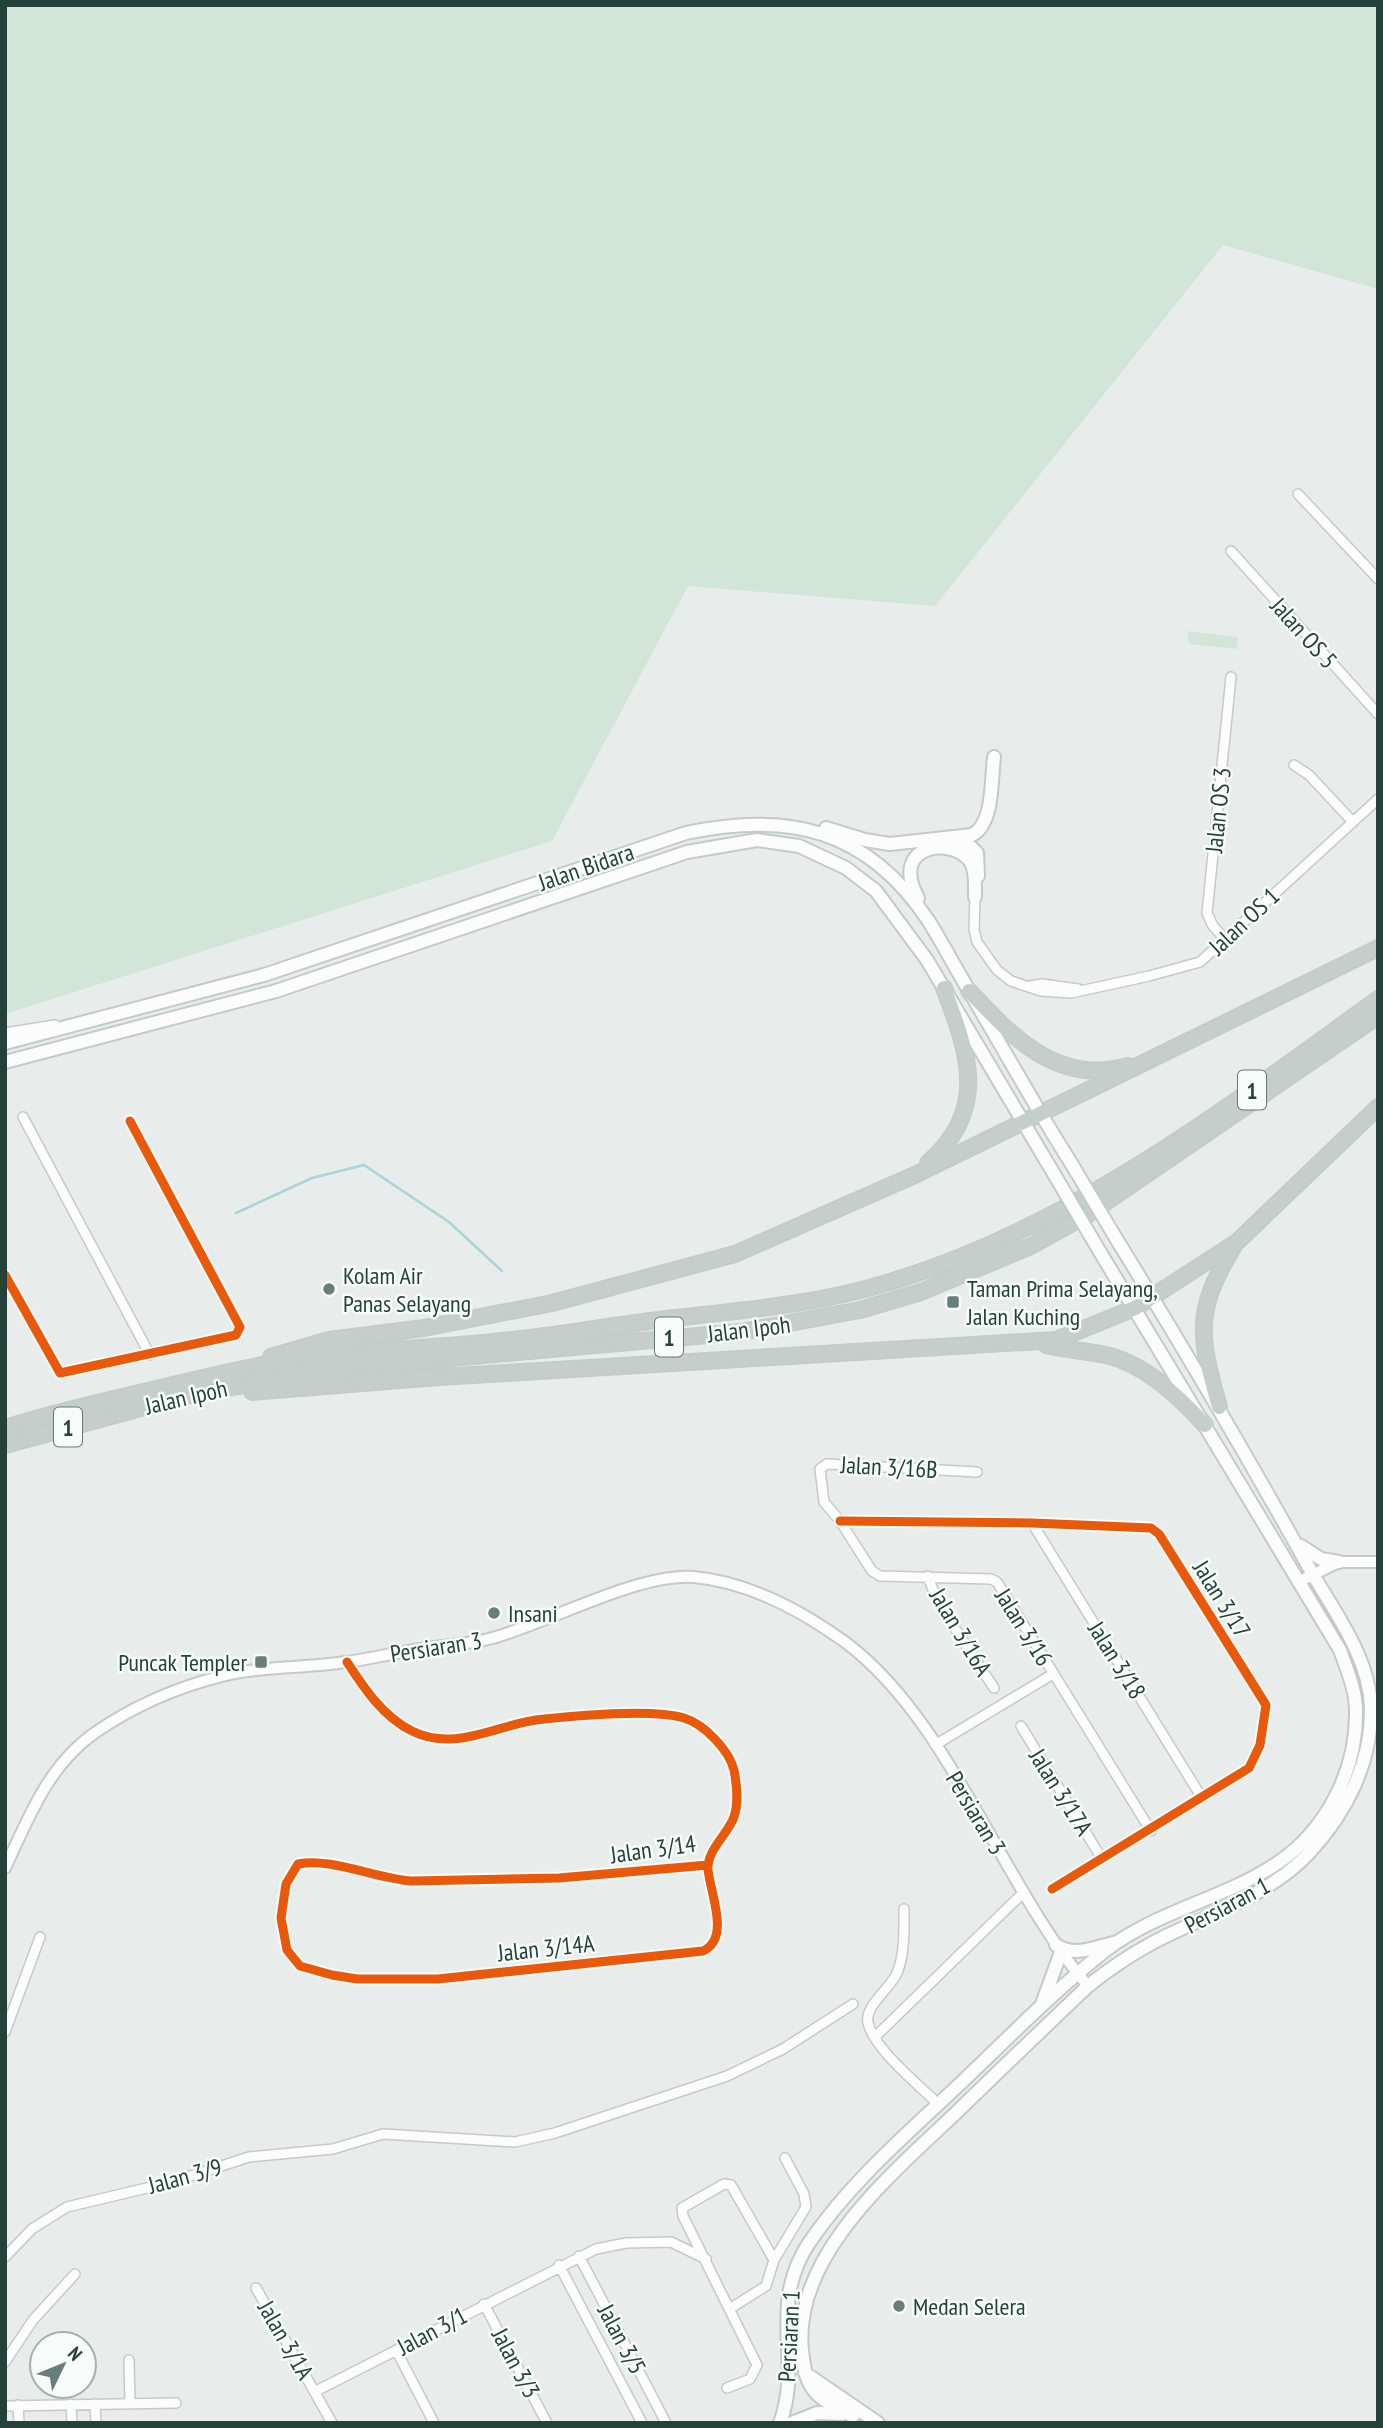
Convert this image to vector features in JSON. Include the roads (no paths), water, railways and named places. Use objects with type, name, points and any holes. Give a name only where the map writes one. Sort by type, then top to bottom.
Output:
[{"type":"highway","points":[[230,1372],[329,1340],[424,1328],[552,1303],[735,1254],[917,1174],[1378,948]]},
{"type":"highway","points":[[917,1174],[952,1138],[963,1116],[968,1096],[968,1058],[944,988]]},
{"type":"highway","points":[[969,991],[1018,1041],[1054,1063],[1078,1070],[1116,1069],[1185,1044]]},
{"type":"highway","name":"Jalan Ipoh","points":[[5,1428],[59,1412],[230,1372],[327,1356],[515,1340],[653,1320],[781,1307],[879,1286],[934,1268],[1033,1227],[1122,1175],[1254,1089],[1378,999]]},
{"type":"highway","name":"Jalan Ipoh","points":[[5,1445],[181,1397],[291,1376],[375,1365],[741,1332],[849,1313],[921,1292],[1031,1246],[1087,1215],[1378,1016]]},
{"type":"highway","points":[[181,1397],[439,1377],[1056,1340],[1135,1308],[1237,1242],[1378,1107]]},
{"type":"highway","points":[[1219,1407],[1208,1369],[1202,1321],[1210,1290],[1237,1242]]},
{"type":"highway","points":[[1035,1343],[1110,1356],[1131,1365],[1182,1400],[1205,1425]]},
{"type":"main road","points":[[686,833],[730,819],[766,815],[792,818],[878,843],[966,837],[981,828],[994,757]]},
{"type":"main road","name":"Jalan Bidara","points":[[5,1043],[264,975],[686,833],[760,822],[807,828],[831,837],[874,862],[895,880],[943,944],[1040,1114],[1117,1240]]},
{"type":"main road","points":[[943,837],[962,842],[977,853],[980,861],[975,897]]},
{"type":"main road","name":"Jalan Bidara","points":[[5,1062],[276,991],[687,852],[737,841],[776,841],[819,854],[864,881],[897,915],[944,988],[1021,1123],[1100,1252]]},
{"type":"main road","points":[[943,944],[911,885],[909,868],[914,859],[935,848],[962,853],[973,866],[975,897]]},
{"type":"main road","name":"Persiaran 1","points":[[866,2423],[820,2397],[805,2373],[802,2321],[809,2295],[833,2244],[849,2222],[901,2167],[1113,1965],[1154,1942],[1220,1912],[1272,1882],[1308,1854],[1340,1815],[1367,1756],[1371,1705],[1359,1654],[1219,1407],[1117,1240]]},
{"type":"main road","name":"Persiaran 1","points":[[780,2423],[786,2385],[785,2318],[790,2284],[809,2243],[853,2189],[1040,2007],[1117,1942],[1277,1864],[1332,1805],[1353,1752],[1356,1710],[1351,1680],[1340,1650],[1100,1252]]},
{"type":"main road","points":[[1291,1535],[1308,1554],[1339,1562]]},
{"type":"main road","points":[[1040,2007],[1059,1948],[1074,1951],[1117,1942]]},
{"type":"main road","points":[[805,2373],[878,2423]]},
{"type":"main road","points":[[771,2423],[786,2385]]},
{"type":"main road","points":[[792,2423],[817,2413],[853,2416]]},
{"type":"street","points":[[1298,494],[1378,579]]},
{"type":"street","name":"Jalan OS 5","points":[[1231,551],[1378,714]]},
{"type":"street","name":"Jalan OS 3","points":[[1224,938],[1207,914],[1231,677]]},
{"type":"street","points":[[1294,765],[1309,775],[1353,822]]},
{"type":"street","name":"Jalan OS 1","points":[[975,897],[974,930],[983,953],[1003,977],[1028,987],[1057,993],[1083,990],[1200,962],[1378,799]]},
{"type":"street","points":[[5,1033],[89,1020]]},
{"type":"street","points":[[23,1117],[150,1355]]},
{"type":"street","points":[[5,1275],[61,1373],[236,1335],[240,1326],[130,1121]]},
{"type":"street","name":"Jalan 3/16B","points":[[841,1521],[824,1502],[820,1469],[822,1465],[977,1472]]},
{"type":"street","name":"Jalan 3/17","points":[[841,1521],[1032,1523],[1152,1528],[1159,1534],[1266,1705],[1260,1745],[1249,1768],[1151,1831],[1052,1889]]},
{"type":"street","name":"Jalan 3/16","points":[[841,1521],[872,1571],[880,1576],[990,1579],[997,1582],[1151,1831]]},
{"type":"street","name":"Jalan 3/18","points":[[1032,1523],[1202,1798]]},
{"type":"street","points":[[1298,1582],[1339,1562],[1378,1562]]},
{"type":"street","name":"Jalan 3/16A","points":[[928,1576],[937,1601],[994,1688]]},
{"type":"street","name":"Persiaran 3","points":[[5,1868],[43,1787],[64,1760],[94,1733],[132,1709],[224,1676],[347,1662],[493,1638],[636,1586],[691,1577],[738,1585],[787,1606],[846,1643],[895,1690],[935,1745],[1059,1948],[1088,1986]]},
{"type":"street","name":"Jalan 3/14","points":[[300,1966],[287,1950],[281,1918],[286,1884],[298,1864],[318,1863],[391,1880],[412,1881],[559,1878],[708,1865],[734,1818],[738,1792],[733,1766],[721,1746],[699,1724],[685,1718],[641,1714],[534,1720],[463,1740],[439,1738],[412,1731],[382,1710],[347,1662]]},
{"type":"street","points":[[935,1745],[1054,1674]]},
{"type":"street","name":"Jalan 3/17A","points":[[1021,1726],[1102,1859]]},
{"type":"street","name":"Jalan 3/14A","points":[[300,1966],[357,1979],[438,1979],[703,1951],[710,1948],[718,1932],[708,1865]]},
{"type":"street","points":[[875,2036],[1024,1892]]},
{"type":"street","points":[[904,1909],[904,1935],[897,1974],[868,2015],[868,2024],[875,2036],[938,2104]]},
{"type":"street","points":[[5,2032],[40,1937]]},
{"type":"street","name":"Jalan 3/9","points":[[5,2257],[32,2229],[67,2207],[172,2182],[250,2157],[333,2149],[383,2134],[515,2142],[555,2133],[727,2077],[783,2049],[853,2004]]},
{"type":"street","points":[[731,2308],[766,2286],[774,2260],[806,2207],[807,2200],[785,2158]]},
{"type":"street","points":[[727,2388],[750,2379],[757,2365],[683,2216],[682,2208],[727,2184],[734,2189],[774,2260]]},
{"type":"street","name":"Jalan 3/1","points":[[316,2391],[579,2256],[626,2243],[671,2242],[706,2259]]},
{"type":"street","name":"Jalan 3/5","points":[[579,2256],[666,2423]]},
{"type":"street","points":[[559,2265],[642,2423]]},
{"type":"street","points":[[5,2362],[33,2320],[75,2274]]},
{"type":"street","name":"Jalan 3/1A","points":[[256,2288],[304,2375],[316,2391]]},
{"type":"street","name":"Jalan 3/3","points":[[484,2304],[547,2423]]},
{"type":"street","points":[[396,2350],[434,2423]]},
{"type":"street","points":[[129,2360],[130,2404]]},
{"type":"street","points":[[316,2391],[332,2423]]},
{"type":"street","points":[[5,2406],[176,2403]]},
{"type":"street","points":[[71,2404],[72,2423]]},
{"type":"street","points":[[94,2404],[96,2423]]},
{"type":"street","points":[[18,2405],[19,2423]]},
{"type":"waterway","points":[[236,1213],[312,1178],[364,1165],[449,1222],[502,1271]]},
{"type":"place","name":"Kolam Air Panas Selayang","points":[[329,1289]]},
{"type":"place","name":"Taman Prima Selayang, Jalan Kuching","points":[[953,1302]]},
{"type":"place","name":"Insani","points":[[494,1613]]},
{"type":"place","name":"Puncak Templer","points":[[261,1662]]},
{"type":"place","name":"Medan Selera","points":[[899,2306]]}]
